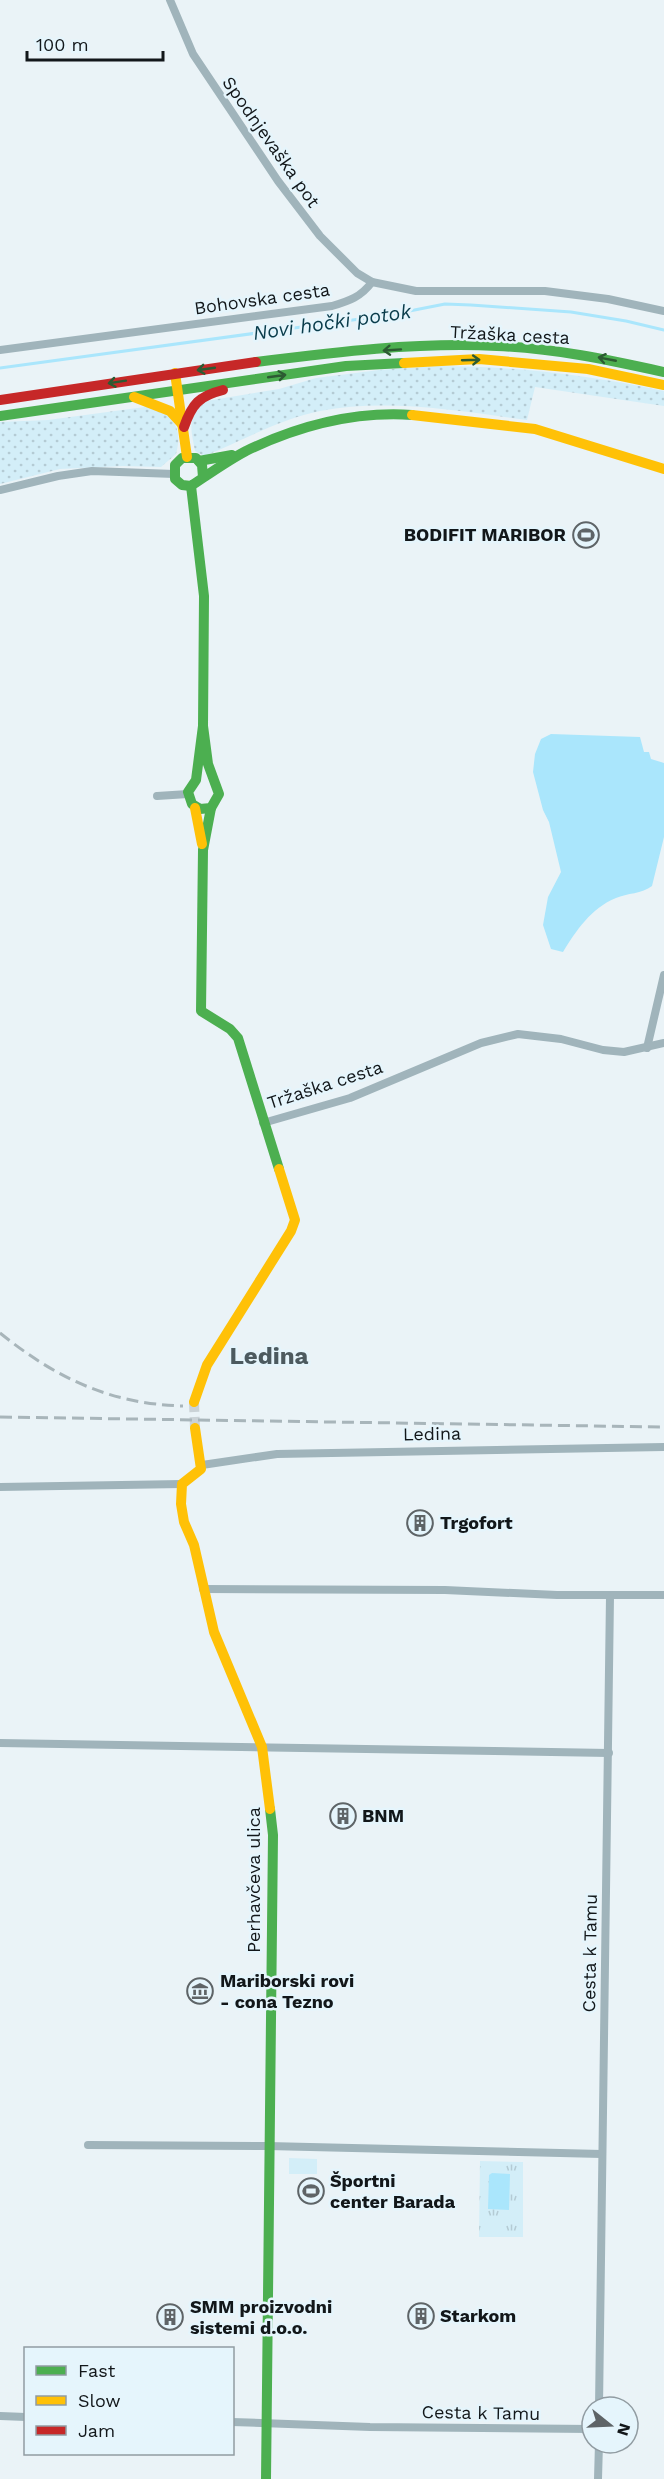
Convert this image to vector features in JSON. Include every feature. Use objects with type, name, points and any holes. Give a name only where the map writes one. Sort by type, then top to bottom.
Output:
[{"type":"street","name":"Spodnjevaška pot","points":[[170,0],[193,54],[278,181],[320,236],[357,273],[372,282]]},
{"type":"street","points":[[372,282],[416,291],[545,291],[608,299],[664,311]]},
{"type":"street","name":"Bohovska cesta","points":[[0,350],[332,306],[354,299],[366,291],[372,282]]},
{"type":"street","name":"Tržaška cesta","points":[[0,400],[175,373],[306,356],[476,345],[537,349],[594,357],[664,372]]},
{"type":"street","name":"Tržaška cesta","points":[[0,416],[346,366],[479,359],[588,369],[664,385]]},
{"type":"street","points":[[175,373],[187,457]]},
{"type":"street","points":[[184,427],[193,404],[202,394],[235,388],[250,379]]},
{"type":"street","points":[[133,397],[170,411],[184,427]]},
{"type":"street","points":[[187,457],[175,465],[174,474],[178,482],[191,486],[244,452],[292,430],[350,417],[406,415],[535,429],[664,469]]},
{"type":"street","points":[[187,457],[200,461],[244,452]]},
{"type":"street","points":[[200,461],[203,477]]},
{"type":"street","points":[[0,490],[58,476],[92,471],[174,474]]},
{"type":"street","points":[[191,486],[204,596],[203,726],[196,780]]},
{"type":"street","points":[[203,726],[208,764],[219,794],[211,808],[203,850]]},
{"type":"street","points":[[203,850],[195,808],[188,794],[191,784],[196,780],[205,778],[213,782]]},
{"type":"street","points":[[156,796],[188,794]]},
{"type":"street","points":[[195,808],[211,808]]},
{"type":"street","name":"Tržaška cesta","points":[[203,850],[201,1011],[230,1029],[238,1038],[263,1123],[350,1098],[481,1043],[518,1034],[561,1039],[603,1050],[624,1052],[664,1043]]},
{"type":"street","points":[[647,1048],[664,975]]},
{"type":"street","points":[[194,1402],[207,1365],[294,1226],[292,1206],[263,1123]]},
{"type":"street","points":[[0,1487],[182,1484],[199,1473],[202,1465],[195,1428]]},
{"type":"street","name":"Ledina","points":[[202,1465],[277,1454],[664,1447]]},
{"type":"street","name":"Perhavčeva ulica","points":[[182,1484],[181,1504],[184,1522],[194,1545],[214,1632],[262,1747],[273,1835],[266,2479]]},
{"type":"street","points":[[203,1589],[445,1590],[610,1596],[664,1595]]},
{"type":"street","name":"Cesta k Tamu","points":[[599,2395],[610,1596]]},
{"type":"street","points":[[0,1743],[609,1753]]},
{"type":"street","points":[[88,2145],[268,2146],[602,2154]]},
{"type":"street","points":[[0,2416],[24,2417]]},
{"type":"street","points":[[234,2422],[265,2423]]},
{"type":"street","name":"Cesta k Tamu","points":[[265,2423],[370,2427],[580,2429]]},
{"type":"street","points":[[598,2479],[599,2455]]},
{"type":"green space","points":[[437,366],[551,372],[607,380],[664,391],[664,406],[535,387],[527,420],[424,407],[345,407],[290,419],[204,456],[195,451],[191,430],[193,418],[206,401],[279,389],[316,378]]},
{"type":"green space","points":[[152,406],[171,419],[177,431],[176,454],[161,467],[60,469],[0,484],[0,422],[48,420]]},
{"type":"green space","points":[[289,2158],[317,2159],[317,2174],[289,2174]]},
{"type":"green space","points":[[480,2161],[523,2162],[523,2237],[479,2237]]},
{"type":"water","points":[[551,734],[640,737],[644,752],[649,752],[651,759],[664,763],[664,837],[652,886],[644,891],[607,902],[579,928],[563,952],[551,949],[543,925],[548,897],[561,872],[549,822],[543,810],[533,772],[535,754],[541,739]]},
{"type":"water","points":[[492,2173],[510,2174],[509,2210],[488,2209],[489,2175]]},
{"type":"waterway","name":"Novi hočki potok","points":[[0,368],[389,315],[445,304],[571,312],[664,330]]},
{"type":"tunnel","points":[[194,1402],[195,1428]]},
{"type":"railway","points":[[0,1333],[42,1363],[85,1386],[131,1400],[183,1406]]},
{"type":"railway","points":[[0,1417],[664,1427]]},
{"type":"traffic: fast","points":[[256,362],[376,349],[467,345],[518,347],[560,352],[664,372]]},
{"type":"traffic: fast","points":[[0,416],[346,366],[404,363]]},
{"type":"traffic: fast","points":[[203,477],[202,465],[196,458],[182,458],[175,465],[175,479],[182,485],[191,486],[246,451],[286,434],[347,418],[368,415],[412,415]]},
{"type":"traffic: fast","points":[[199,461],[232,455]]},
{"type":"traffic: fast","points":[[191,486],[204,596],[203,726],[208,764],[219,794],[211,808],[200,809],[192,804],[188,792],[196,780],[203,726]]},
{"type":"traffic: fast","points":[[211,808],[203,850],[201,1011],[230,1029],[238,1038],[279,1169]]},
{"type":"traffic: fast","points":[[266,2479],[273,1835],[270,1809]]},
{"type":"traffic: slow","points":[[404,363],[479,359],[588,369],[664,385]]},
{"type":"traffic: slow","points":[[175,373],[187,457]]},
{"type":"traffic: slow","points":[[134,397],[170,411],[182,424]]},
{"type":"traffic: slow","points":[[412,415],[535,429],[664,469]]},
{"type":"traffic: slow","points":[[195,808],[202,844]]},
{"type":"traffic: slow","points":[[194,1402],[207,1365],[291,1231],[295,1220],[279,1169]]},
{"type":"traffic: slow","points":[[195,1428],[201,1469],[182,1484],[181,1504],[184,1522],[194,1545],[214,1632],[262,1747],[270,1809]]},
{"type":"traffic: jam","points":[[0,400],[256,362]]},
{"type":"traffic: jam","points":[[184,427],[190,412],[202,398],[223,390]]},
{"type":"place","name":"BODIFIT MARIBOR","points":[[586,535]]},
{"type":"place","name":"Trgofort","points":[[420,1523]]},
{"type":"place","name":"BNM","points":[[343,1816]]},
{"type":"place","name":"Mariborski rovi - cona Tezno","points":[[200,1991]]},
{"type":"place","name":"Športni center Barada","points":[[311,2191]]},
{"type":"place","name":"Starkom","points":[[421,2316]]},
{"type":"place","name":"SMM proizvodni sistemi d.o.o.","points":[[170,2317]]},
{"type":"district","name":"Ledina","points":[[269,1356]]}]
